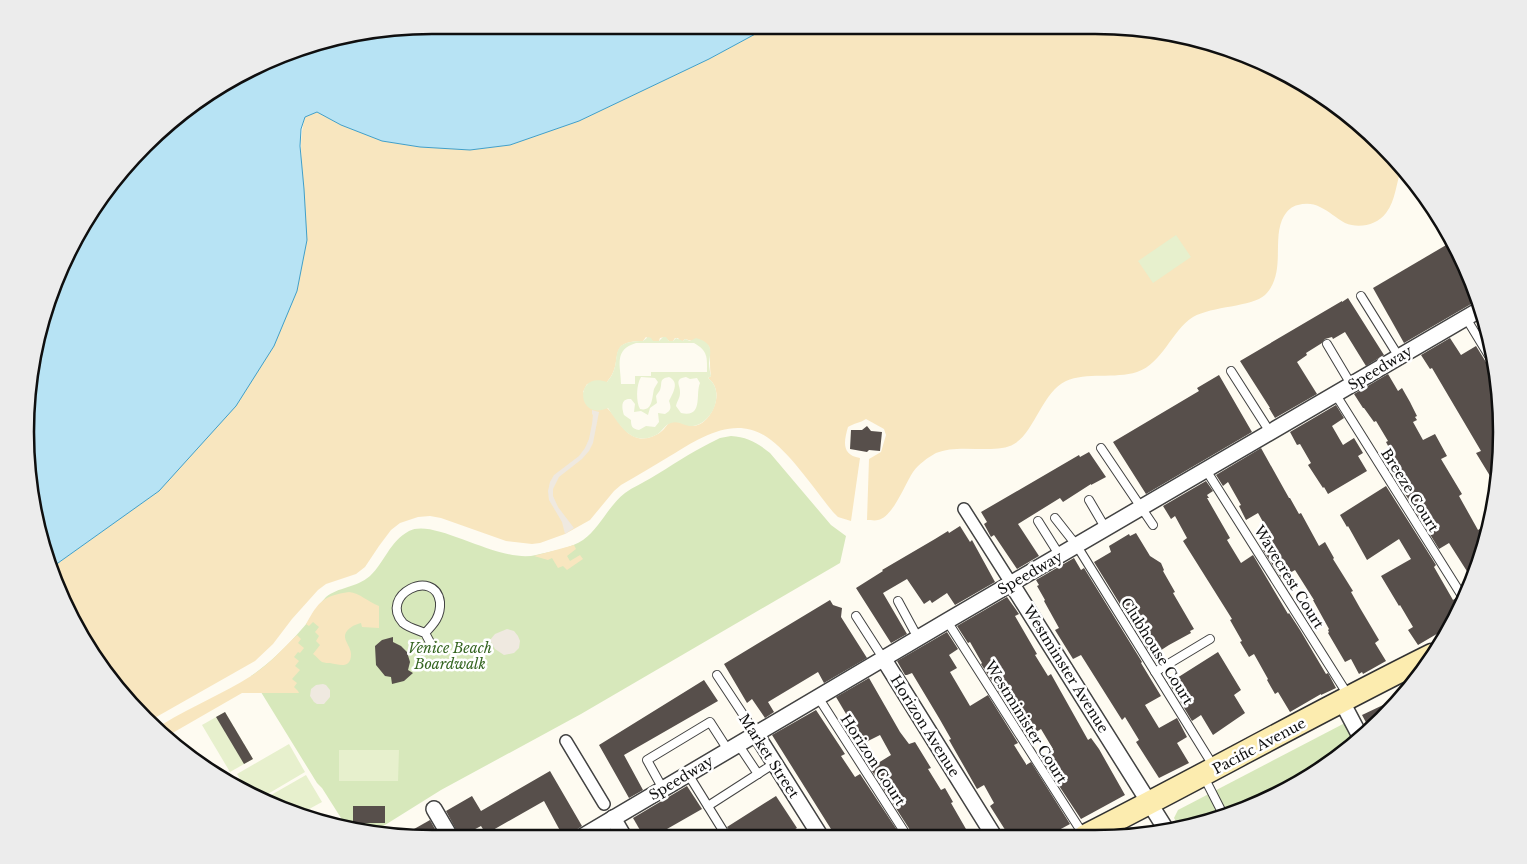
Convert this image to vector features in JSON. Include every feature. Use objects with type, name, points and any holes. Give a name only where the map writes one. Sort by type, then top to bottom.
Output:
[{"type":"main road","name":"Pacific Avenue","points":[[1096,830],[1150,804],[1420,661]]},
{"type":"street","name":"Speedway","points":[[593,830],[883,658],[1475,313]]},
{"type":"street","name":"Westminster Avenue","points":[[964,508],[1163,825]]},
{"type":"street","name":"Horizon Avenue","points":[[883,658],[990,830]]},
{"type":"street","points":[[1346,700],[1358,731]]},
{"type":"street","name":"Market Street","points":[[756,734],[817,830]]},
{"type":"street","points":[[566,741],[604,804]]},
{"type":"street","points":[[434,809],[447,830]]},
{"type":"street","points":[[613,818],[620,830]]},
{"type":"lane","points":[[1362,296],[1399,356]]},
{"type":"lane","points":[[1466,318],[1485,349]]},
{"type":"lane","points":[[1328,344],[1352,386]]},
{"type":"lane","points":[[1231,371],[1270,432]]},
{"type":"lane","name":"Breeze Court","points":[[1336,395],[1459,592]]},
{"type":"lane","points":[[1101,448],[1153,525]]},
{"type":"lane","name":"Wavecrest Court","points":[[1206,470],[1346,700]]},
{"type":"lane","points":[[1089,500],[1106,529]]},
{"type":"lane","name":"Clubhouse Court","points":[[1054,518],[1077,546],[1155,672],[1209,772],[1222,809]]},
{"type":"lane","points":[[1038,521],[1060,556]]},
{"type":"lane","points":[[425,632],[438,617],[439,599],[434,591],[428,587],[414,586],[402,595],[399,602],[399,616],[409,627],[425,632],[432,646]]},
{"type":"lane","points":[[898,601],[918,638]]},
{"type":"lane","name":"Horizon Avenue","points":[[856,616],[883,658]]},
{"type":"lane","name":"Westminister Court","points":[[947,621],[1080,830]]},
{"type":"lane","points":[[1155,672],[1210,639]]},
{"type":"lane","name":"Market Street","points":[[717,674],[756,734]]},
{"type":"lane","name":"Horizon Court","points":[[818,697],[903,830]]},
{"type":"lane","points":[[663,788],[647,760],[710,722],[758,774]]},
{"type":"lane","points":[[708,806],[775,764]]},
{"type":"lane","points":[[688,774],[723,830]]},
{"type":"lane","points":[[604,804],[613,818]]},
{"type":"green space","points":[[1176,235],[1191,257],[1153,283],[1138,261]]},
{"type":"green space","points":[[648,337],[653,341],[659,341],[663,337],[666,337],[669,341],[673,341],[676,338],[690,341],[696,338],[708,345],[710,348],[709,365],[711,376],[708,378],[716,391],[716,402],[708,418],[703,422],[693,426],[677,422],[671,423],[656,435],[640,438],[633,436],[622,428],[608,408],[597,410],[590,408],[585,403],[584,389],[589,383],[596,380],[607,382],[615,367],[619,348],[623,344],[643,341]],"holes":[[[636,343],[694,343],[706,355],[707,372],[651,372],[651,376],[635,376],[635,384],[621,384],[621,354],[629,346]],[[641,377],[655,378],[658,382],[654,389],[650,406],[644,409],[640,409],[638,402],[637,389]],[[666,378],[672,379],[675,385],[669,401],[670,410],[665,414],[658,413],[659,422],[655,427],[646,426],[639,430],[633,428],[631,420],[624,415],[623,402],[631,399],[635,404],[634,412],[641,411],[648,415],[650,408],[657,403],[656,396],[660,390],[662,380]],[[682,378],[697,378],[700,383],[696,409],[688,414],[681,413],[676,406],[680,395],[678,383]]]},
{"type":"green space","name":"Venice Beach Boardwalk","points":[[731,436],[752,441],[770,453],[831,525],[846,536],[840,563],[581,714],[441,790],[385,825],[379,827],[342,820],[317,783],[251,676],[290,643],[326,597],[336,591],[365,580],[380,565],[392,546],[402,536],[409,531],[420,528],[434,530],[486,548],[521,556],[536,555],[573,545],[589,535],[619,498],[628,491],[720,438]]},
{"type":"green space","points":[[225,712],[253,759],[230,772],[202,725]]},
{"type":"green space","points":[[1343,724],[1347,725],[1353,735],[1294,777],[1247,800],[1198,817],[1176,822],[1174,818],[1178,810]]},
{"type":"green space","points":[[289,744],[305,772],[267,794],[242,781],[237,774]]},
{"type":"green space","points":[[339,750],[399,750],[398,781],[339,781]]},
{"type":"green space","points":[[306,775],[322,802],[307,810],[270,795]]},
{"type":"sand","points":[[755,34],[1121,35],[1173,41],[1198,47],[1247,64],[1271,75],[1294,87],[1337,116],[1377,150],[1399,176],[1392,202],[1386,213],[1378,220],[1367,225],[1350,225],[1315,205],[1303,204],[1292,208],[1285,214],[1280,225],[1275,276],[1272,286],[1265,295],[1251,302],[1201,313],[1193,317],[1185,323],[1154,362],[1137,372],[1074,378],[1066,381],[1051,394],[1027,431],[1014,444],[997,449],[955,449],[936,453],[923,461],[915,469],[894,507],[883,518],[867,520],[869,459],[881,452],[886,435],[884,429],[866,419],[848,427],[845,442],[847,451],[860,458],[851,521],[838,517],[833,512],[796,464],[771,440],[758,432],[745,428],[719,431],[694,442],[621,485],[590,520],[565,534],[540,543],[506,541],[441,518],[430,516],[418,517],[400,523],[391,530],[365,567],[356,574],[326,584],[318,590],[273,644],[255,661],[154,718],[116,674],[87,631],[57,564],[159,491],[304,189],[301,144],[305,117],[317,112],[341,125],[382,141],[420,147],[470,150],[510,145],[579,121],[709,59]],"holes":[[[646,337],[652,341],[659,341],[660,338],[665,337],[669,341],[678,338],[680,341],[685,339],[709,346],[711,376],[708,378],[716,389],[716,401],[708,418],[699,425],[691,426],[671,422],[658,434],[648,438],[638,438],[628,433],[606,406],[583,392],[587,384],[607,382],[615,367],[619,348],[624,344],[643,341]]]},
{"type":"sand","points":[[574,545],[576,549],[567,556],[570,561],[580,555],[583,559],[567,570],[563,566],[558,568],[552,558],[548,560],[534,556]]},
{"type":"sand","points":[[349,592],[357,594],[379,606],[379,628],[362,627],[361,623],[351,627],[345,635],[351,651],[349,662],[341,665],[322,662],[313,654],[320,645],[316,641],[319,636],[315,632],[319,627],[313,622],[309,626],[306,624],[318,605],[327,598]]},
{"type":"sand","points":[[297,635],[301,639],[298,643],[304,648],[294,657],[299,661],[295,666],[300,670],[292,679],[297,683],[294,687],[299,693],[242,693],[172,733],[165,727],[163,724],[230,689],[258,672]]},
{"type":"shaded area","points":[[592,410],[599,412],[593,443],[582,459],[559,477],[553,489],[553,496],[558,507],[574,528],[565,534],[562,522],[549,500],[548,491],[554,475],[579,456],[585,448],[592,424]]},
{"type":"shaded area","points":[[507,629],[514,631],[520,641],[519,648],[514,653],[504,655],[495,649],[490,640],[495,634]]},
{"type":"shaded area","points":[[323,684],[330,690],[330,697],[324,704],[317,704],[310,696],[311,689],[316,685]]},
{"type":"water","points":[[432,34],[755,34],[709,59],[579,121],[510,145],[470,150],[420,147],[382,141],[341,125],[317,112],[305,117],[301,129],[300,146],[307,240],[297,291],[274,346],[236,406],[159,491],[57,564],[47,535],[37,484],[34,432],[37,380],[41,354],[55,304],[64,280],[87,233],[116,190],[133,169],[150,150],[190,116],[233,87],[280,64],[329,47],[380,37]]},
{"type":"building","points":[[1446,245],[1472,304],[1404,343],[1373,288]]},
{"type":"building","points":[[1348,298],[1384,355],[1366,366],[1345,332],[1333,339],[1332,337],[1325,339],[1297,362],[1317,394],[1275,418],[1240,361]]},
{"type":"building","points":[[1450,338],[1461,355],[1476,346],[1488,365],[1493,432],[1491,477],[1476,453],[1481,451],[1432,368],[1430,369],[1421,355]]},
{"type":"building","points":[[1388,374],[1398,391],[1402,388],[1410,402],[1417,416],[1415,417],[1417,420],[1413,422],[1423,440],[1435,434],[1447,456],[1441,459],[1462,494],[1459,496],[1478,530],[1482,528],[1467,572],[1449,543],[1439,549],[1388,466],[1396,461],[1386,442],[1388,441],[1376,421],[1374,422],[1354,394]]},
{"type":"building","points":[[1219,375],[1252,432],[1146,494],[1113,442],[1199,391],[1197,388]]},
{"type":"building","points":[[1336,405],[1344,418],[1332,426],[1343,445],[1354,438],[1363,453],[1358,456],[1367,471],[1328,494],[1308,465],[1311,463],[1300,444],[1297,445],[1290,432]]},
{"type":"building","points":[[867,426],[871,431],[882,432],[880,451],[869,450],[867,452],[850,449],[851,430],[862,430]]},
{"type":"building","points":[[1261,448],[1319,546],[1325,542],[1379,640],[1375,643],[1386,661],[1363,674],[1362,672],[1359,674],[1351,659],[1345,662],[1328,633],[1329,629],[1314,600],[1295,570],[1281,578],[1263,550],[1267,547],[1263,540],[1271,536],[1258,513],[1246,520],[1239,506],[1241,505],[1228,482],[1223,486],[1216,475]]},
{"type":"building","points":[[1089,452],[1106,477],[1063,502],[1060,498],[1018,524],[1039,556],[1017,569],[994,535],[991,537],[984,524],[987,522],[981,512],[1079,455],[1080,457]]},
{"type":"building","points":[[1206,481],[1213,491],[1207,495],[1209,498],[1207,498],[1230,538],[1227,540],[1241,563],[1253,555],[1288,614],[1336,688],[1321,694],[1290,712],[1278,692],[1275,694],[1254,654],[1249,657],[1230,620],[1232,619],[1183,541],[1187,538],[1175,516],[1171,519],[1163,506]]},
{"type":"building","points":[[1386,486],[1436,565],[1434,567],[1453,600],[1456,598],[1439,633],[1418,645],[1408,630],[1413,627],[1381,576],[1411,559],[1399,539],[1367,560],[1340,515]]},
{"type":"building","points":[[960,526],[970,542],[972,540],[995,582],[955,605],[947,593],[932,603],[930,600],[924,604],[907,579],[883,593],[907,634],[891,643],[856,588],[882,570],[948,531],[949,533]]},
{"type":"building","points":[[1136,533],[1150,556],[1161,563],[1163,571],[1175,592],[1173,593],[1194,629],[1190,631],[1191,633],[1152,656],[1094,562],[1111,552],[1109,546],[1129,534],[1130,536]]},
{"type":"building","points":[[1074,558],[1081,570],[1084,568],[1161,696],[1145,705],[1159,728],[1177,718],[1187,737],[1177,743],[1189,763],[1159,778],[1136,742],[1139,740],[1125,717],[1122,720],[1081,655],[1073,659],[1055,630],[1059,628],[1037,586],[1039,585],[1036,580]]},
{"type":"building","points":[[1007,597],[1019,614],[1015,616],[1037,654],[1035,655],[1048,676],[1051,674],[1088,740],[1091,738],[1099,749],[1125,795],[1081,819],[1040,757],[1053,749],[1041,729],[1028,737],[981,664],[970,642],[968,643],[957,626]]},
{"type":"building","points":[[830,600],[833,605],[842,608],[841,617],[867,658],[824,683],[818,672],[768,702],[774,712],[765,718],[752,699],[747,703],[724,664]]},
{"type":"building","points":[[947,632],[958,649],[949,655],[957,668],[950,672],[970,706],[988,695],[1018,743],[1014,745],[1026,765],[1031,762],[1070,824],[1059,830],[1005,830],[990,806],[994,803],[984,785],[977,789],[949,740],[951,739],[912,673],[905,675],[897,661]]},
{"type":"building","points":[[393,637],[393,642],[407,652],[410,662],[408,670],[413,673],[404,681],[392,684],[391,677],[385,676],[376,665],[375,646],[382,640]]},
{"type":"building","points":[[1218,652],[1241,690],[1234,695],[1245,713],[1213,735],[1201,715],[1192,721],[1169,683]]},
{"type":"building","points":[[869,678],[900,732],[909,744],[915,742],[931,768],[928,769],[941,790],[945,788],[953,802],[951,803],[967,830],[910,830],[870,768],[891,755],[880,735],[860,745],[851,731],[855,729],[836,697]]},
{"type":"building","points":[[704,680],[718,701],[624,755],[643,790],[629,798],[599,745]]},
{"type":"building","points":[[1386,703],[1366,723],[1362,715]]},
{"type":"building","points":[[816,710],[845,754],[841,756],[855,777],[860,774],[897,830],[832,830],[772,735]]},
{"type":"building","points":[[225,712],[253,759],[244,764],[216,717]]},
{"type":"building","points":[[550,771],[582,826],[576,830],[560,830],[544,801],[493,830],[484,830],[481,826],[473,830],[456,830],[446,811],[472,796],[481,811]]},
{"type":"building","points":[[687,786],[702,809],[665,830],[640,830],[633,818]]},
{"type":"building","points":[[776,796],[797,828],[794,830],[729,830],[727,827]]},
{"type":"building","points":[[353,806],[385,806],[385,823],[353,823]]},
{"type":"building","points":[[430,820],[436,830],[432,830],[414,829]]}]
